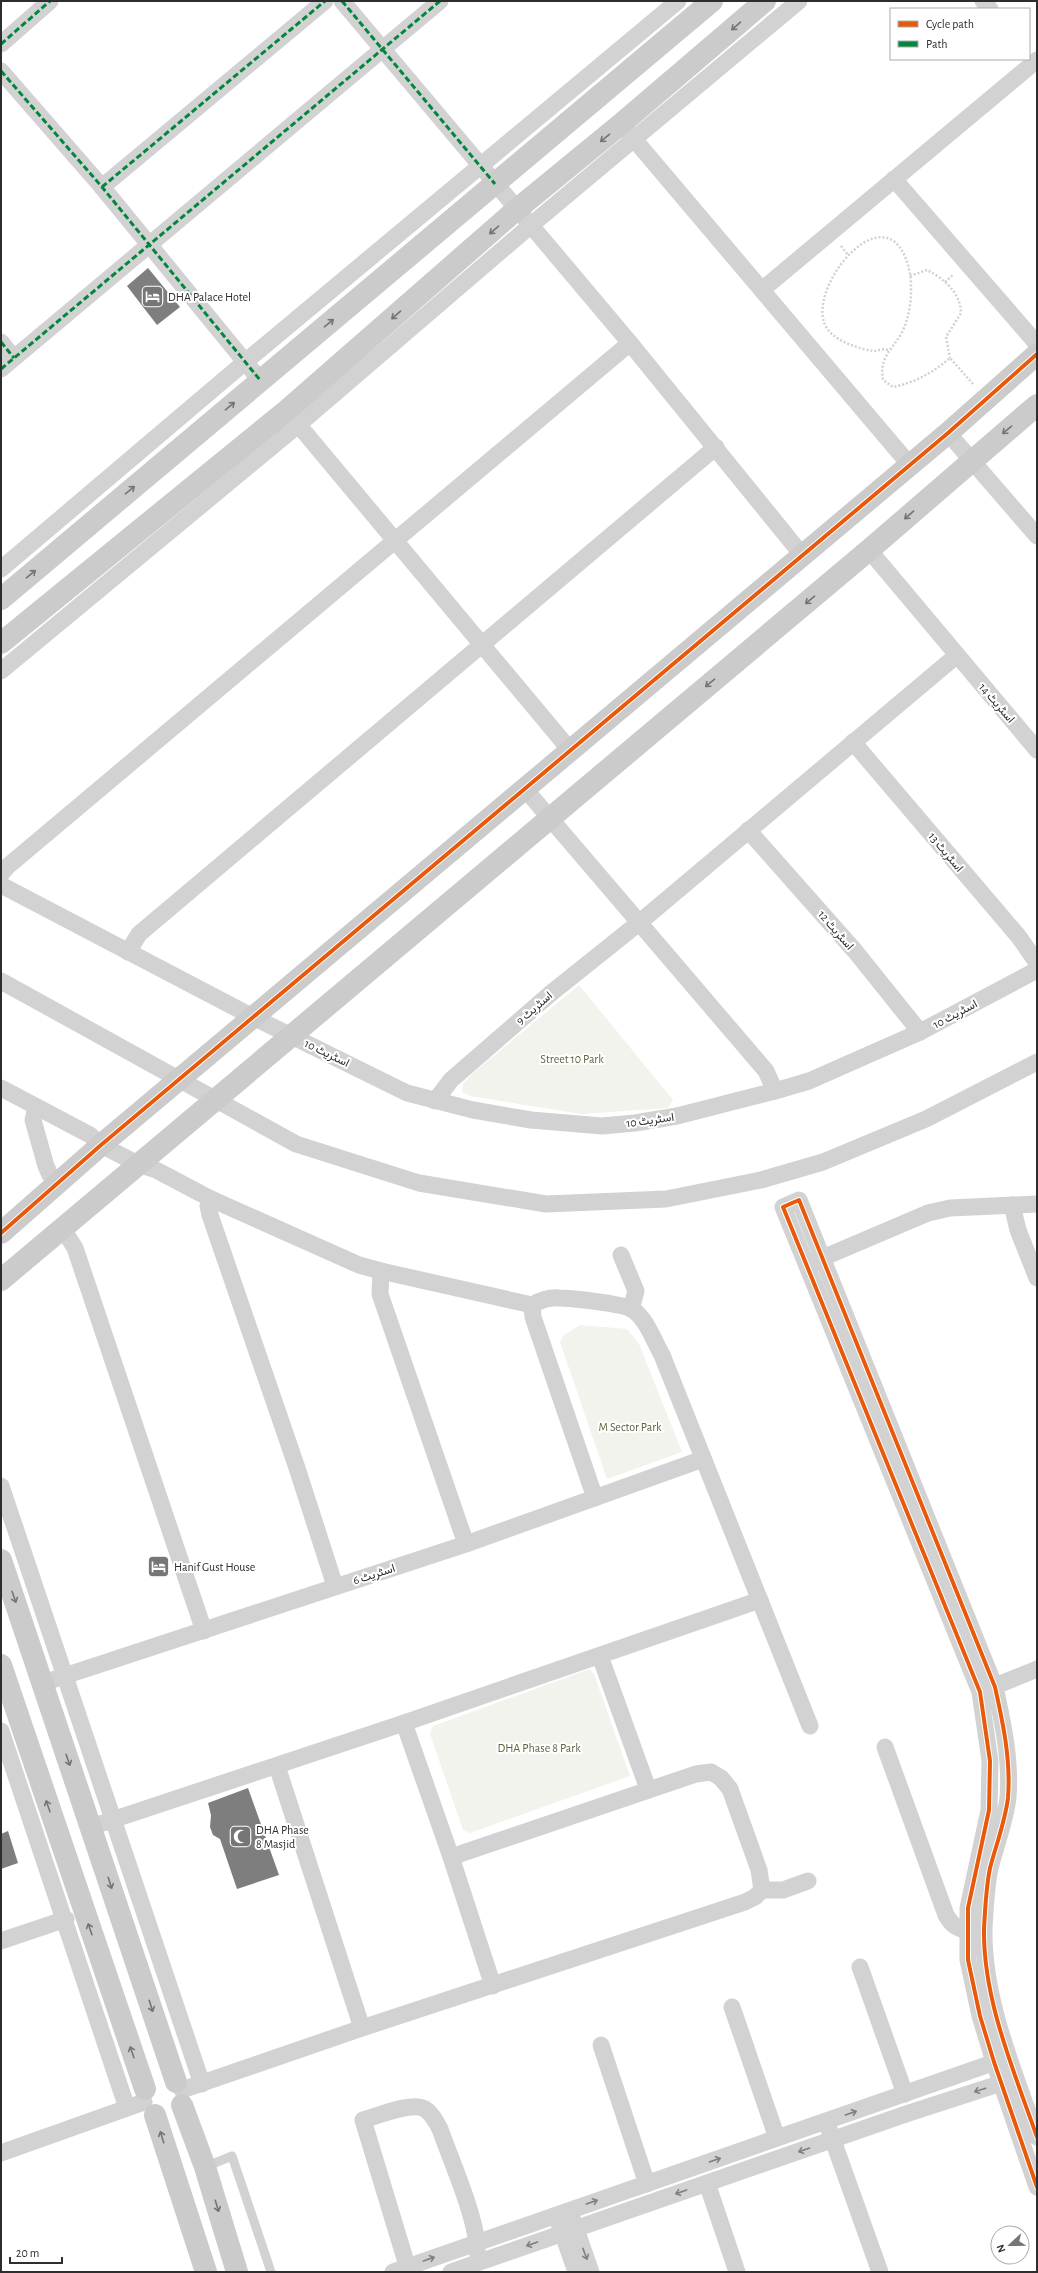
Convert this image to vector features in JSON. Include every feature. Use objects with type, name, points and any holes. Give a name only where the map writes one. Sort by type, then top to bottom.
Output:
[{"type":"street","points":[[1,44],[50,1]]},
{"type":"street","points":[[102,188],[325,1]]},
{"type":"street","points":[[342,1],[516,210],[630,343],[803,556]]},
{"type":"street","points":[[1,369],[440,1]]},
{"type":"street","points":[[1,569],[245,362],[678,1]]},
{"type":"street","points":[[1,599],[712,1]]},
{"type":"street","points":[[1,643],[292,418],[530,226],[765,1]]},
{"type":"street","points":[[1,671],[292,418],[516,210],[628,132],[799,1]]},
{"type":"street","points":[[763,290],[1034,61]]},
{"type":"street","points":[[1,71],[102,188],[260,380]]},
{"type":"street","points":[[628,132],[909,464]]},
{"type":"street","points":[[894,179],[1037,344]]},
{"type":"street","points":[[1,342],[14,358]]},
{"type":"street","points":[[1,874],[8,866],[396,542],[630,343]]},
{"type":"street","points":[[1,1233],[180,1079],[255,1018],[570,750],[803,556],[1037,354]]},
{"type":"street","points":[[1,1280],[869,550],[972,460],[1037,406]]},
{"type":"street","points":[[292,418],[483,644],[570,750]]},
{"type":"street","points":[[948,432],[1037,536]]},
{"type":"street","points":[[128,952],[139,934],[716,447]]},
{"type":"street","name":"اسٹریٹ 14","points":[[869,550],[956,656],[1037,750]]},
{"type":"street","name":"اسٹریٹ 9","points":[[435,1101],[451,1080],[550,994],[640,922],[956,656]]},
{"type":"street","name":"اسٹریٹ 13","points":[[853,742],[1019,937],[1037,963]]},
{"type":"street","points":[[525,789],[766,1071],[775,1091]]},
{"type":"street","name":"اسٹریٹ 12","points":[[748,830],[855,951],[920,1032]]},
{"type":"street","name":"اسٹریٹ 10","points":[[1,886],[255,1018],[407,1093],[435,1101],[531,1120],[602,1126],[677,1116],[809,1081],[920,1032],[1037,970]]},
{"type":"street","points":[[1,981],[180,1079],[215,1101],[296,1144],[419,1183],[546,1204],[658,1200],[761,1180],[823,1162],[926,1119],[1037,1062]]},
{"type":"street","points":[[1,1088],[36,1108],[90,1135],[101,1146],[138,1164],[156,1170],[211,1199],[316,1247],[381,1272],[532,1305],[543,1299],[558,1298],[631,1309],[643,1322],[662,1355],[810,1726]]},
{"type":"street","points":[[36,1108],[33,1120],[44,1160],[50,1175],[58,1183]]},
{"type":"street","points":[[211,1199],[208,1206],[210,1215],[294,1460],[335,1586]]},
{"type":"street","points":[[1002,2059],[985,1956],[988,1883],[1008,1798],[1006,1748],[987,1690],[823,1257],[799,1200],[783,1207],[987,1690],[990,1761],[989,1810],[970,1889],[967,1931],[968,1960],[975,1995],[1002,2059],[1009,2080],[1037,2187]]},
{"type":"street","points":[[807,1264],[928,1213],[950,1208],[1037,1204]]},
{"type":"street","points":[[1012,1205],[1018,1230],[1037,1278]]},
{"type":"street","points":[[63,1229],[75,1248],[204,1631]]},
{"type":"street","points":[[621,1255],[636,1291],[631,1309]]},
{"type":"street","points":[[381,1272],[380,1294],[466,1544]]},
{"type":"street","points":[[532,1305],[533,1317],[595,1498]]},
{"type":"street","name":"اسٹریٹ 6","points":[[54,1679],[466,1544],[703,1459]]},
{"type":"street","points":[[1,1486],[54,1679],[61,1738],[180,2092],[237,2272]]},
{"type":"street","points":[[1,1560],[54,1679],[112,1820],[202,2084]]},
{"type":"street","points":[[91,1827],[404,1723],[760,1600]]},
{"type":"street","points":[[600,1656],[648,1789]]},
{"type":"street","points":[[1,1665],[13,1754],[66,1919],[179,2191],[206,2272]]},
{"type":"street","points":[[987,1690],[1037,1669]]},
{"type":"street","points":[[404,1723],[451,1857],[493,1986]]},
{"type":"street","points":[[1,1730],[13,1754],[143,2103]]},
{"type":"street","points":[[13,1754],[61,1738]]},
{"type":"street","points":[[885,1747],[946,1915],[950,1923],[967,1931]]},
{"type":"street","points":[[277,1766],[362,2028]]},
{"type":"street","points":[[451,1857],[648,1789],[696,1774],[711,1772],[721,1778],[730,1789],[759,1870],[762,1890]]},
{"type":"street","points":[[762,1890],[771,1892],[783,1890],[808,1881]]},
{"type":"street","points":[[180,2092],[362,2028],[745,1902],[755,1897],[762,1890]]},
{"type":"street","points":[[1,1941],[66,1919]]},
{"type":"street","points":[[860,1968],[905,2094]]},
{"type":"street","points":[[732,2007],[777,2138]]},
{"type":"street","points":[[601,2045],[647,2184]]},
{"type":"street","points":[[479,2267],[477,2242],[473,2223],[440,2129],[432,2115],[424,2108],[411,2106],[363,2120],[403,2270],[477,2242],[562,2212],[647,2184],[1002,2059]]},
{"type":"street","points":[[1,2153],[143,2103],[170,2115],[177,2111],[180,2092],[170,2078],[155,2078],[143,2103]]},
{"type":"street","points":[[1009,2080],[1036,2129]]},
{"type":"street","points":[[451,2272],[479,2267],[569,2231],[1009,2080]]},
{"type":"street","points":[[826,2121],[880,2272]]},
{"type":"street","points":[[179,2191],[207,2174]]},
{"type":"street","points":[[706,2183],[737,2272]]},
{"type":"street","points":[[562,2212],[569,2231],[591,2272]]},
{"type":"street","points":[[569,2231],[576,2272]]},
{"type":"lane","points":[[207,2174],[232,2156],[271,2272]]},
{"type":"path","points":[[888,350],[871,350],[846,342],[829,331],[824,323],[823,313],[825,300],[843,260],[868,240],[880,238],[892,241],[902,250],[910,276],[906,319],[901,334],[888,350],[881,370],[883,380],[893,388],[932,372],[950,358]]},
{"type":"path","points":[[910,276],[927,270],[939,276],[955,294],[961,313],[946,337],[950,358],[986,399]]},
{"type":"green space","name":"Street 10 Park","points":[[579,985],[673,1100],[668,1108],[581,1114],[470,1096],[462,1092],[463,1084],[472,1074]]},
{"type":"green space","name":"M Sector Park","points":[[580,1325],[627,1329],[639,1344],[682,1452],[607,1479],[560,1342],[564,1335]]},
{"type":"green space","name":"DHA Phase 8 Park","points":[[590,1669],[594,1674],[630,1776],[470,1833],[463,1830],[430,1734],[433,1726]]},
{"type":"building","name":"DHA Palace Hotel","points":[[148,268],[180,307],[157,325],[127,286]]},
{"type":"building","name":"DHA Phase 8 Masjid","points":[[248,1788],[279,1875],[237,1889],[220,1839],[213,1835],[210,1827],[211,1815],[208,1803]]},
{"type":"building","points":[[8,1831],[18,1863],[1,1869],[1,1834]]},
{"type":"marked path","points":[[1,44],[50,1]]},
{"type":"marked path","points":[[102,187],[325,1]]},
{"type":"marked path","points":[[342,1],[495,184]]},
{"type":"marked path","points":[[1,369],[440,1]]},
{"type":"marked path","points":[[1,71],[102,187],[260,380]]},
{"type":"marked path","points":[[1,342],[14,358]]},
{"type":"cycle path","points":[[1,1233],[101,1145],[948,433],[1037,354]]},
{"type":"cycle path","points":[[1037,2137],[1010,2061],[994,2009],[985,1956],[985,1906],[990,1868],[1005,1816],[1009,1784],[1006,1742],[995,1687],[799,1200],[783,1207],[980,1692],[990,1761],[989,1810],[968,1908],[968,1960],[980,2016],[994,2062],[1037,2187]]},
{"type":"place","name":"DHA Palace Hotel","points":[[153,297]]},
{"type":"place","name":"Hanif Gust House","points":[[159,1567]]},
{"type":"place","name":"DHA Phase 8 Masjid","points":[[241,1837]]}]
